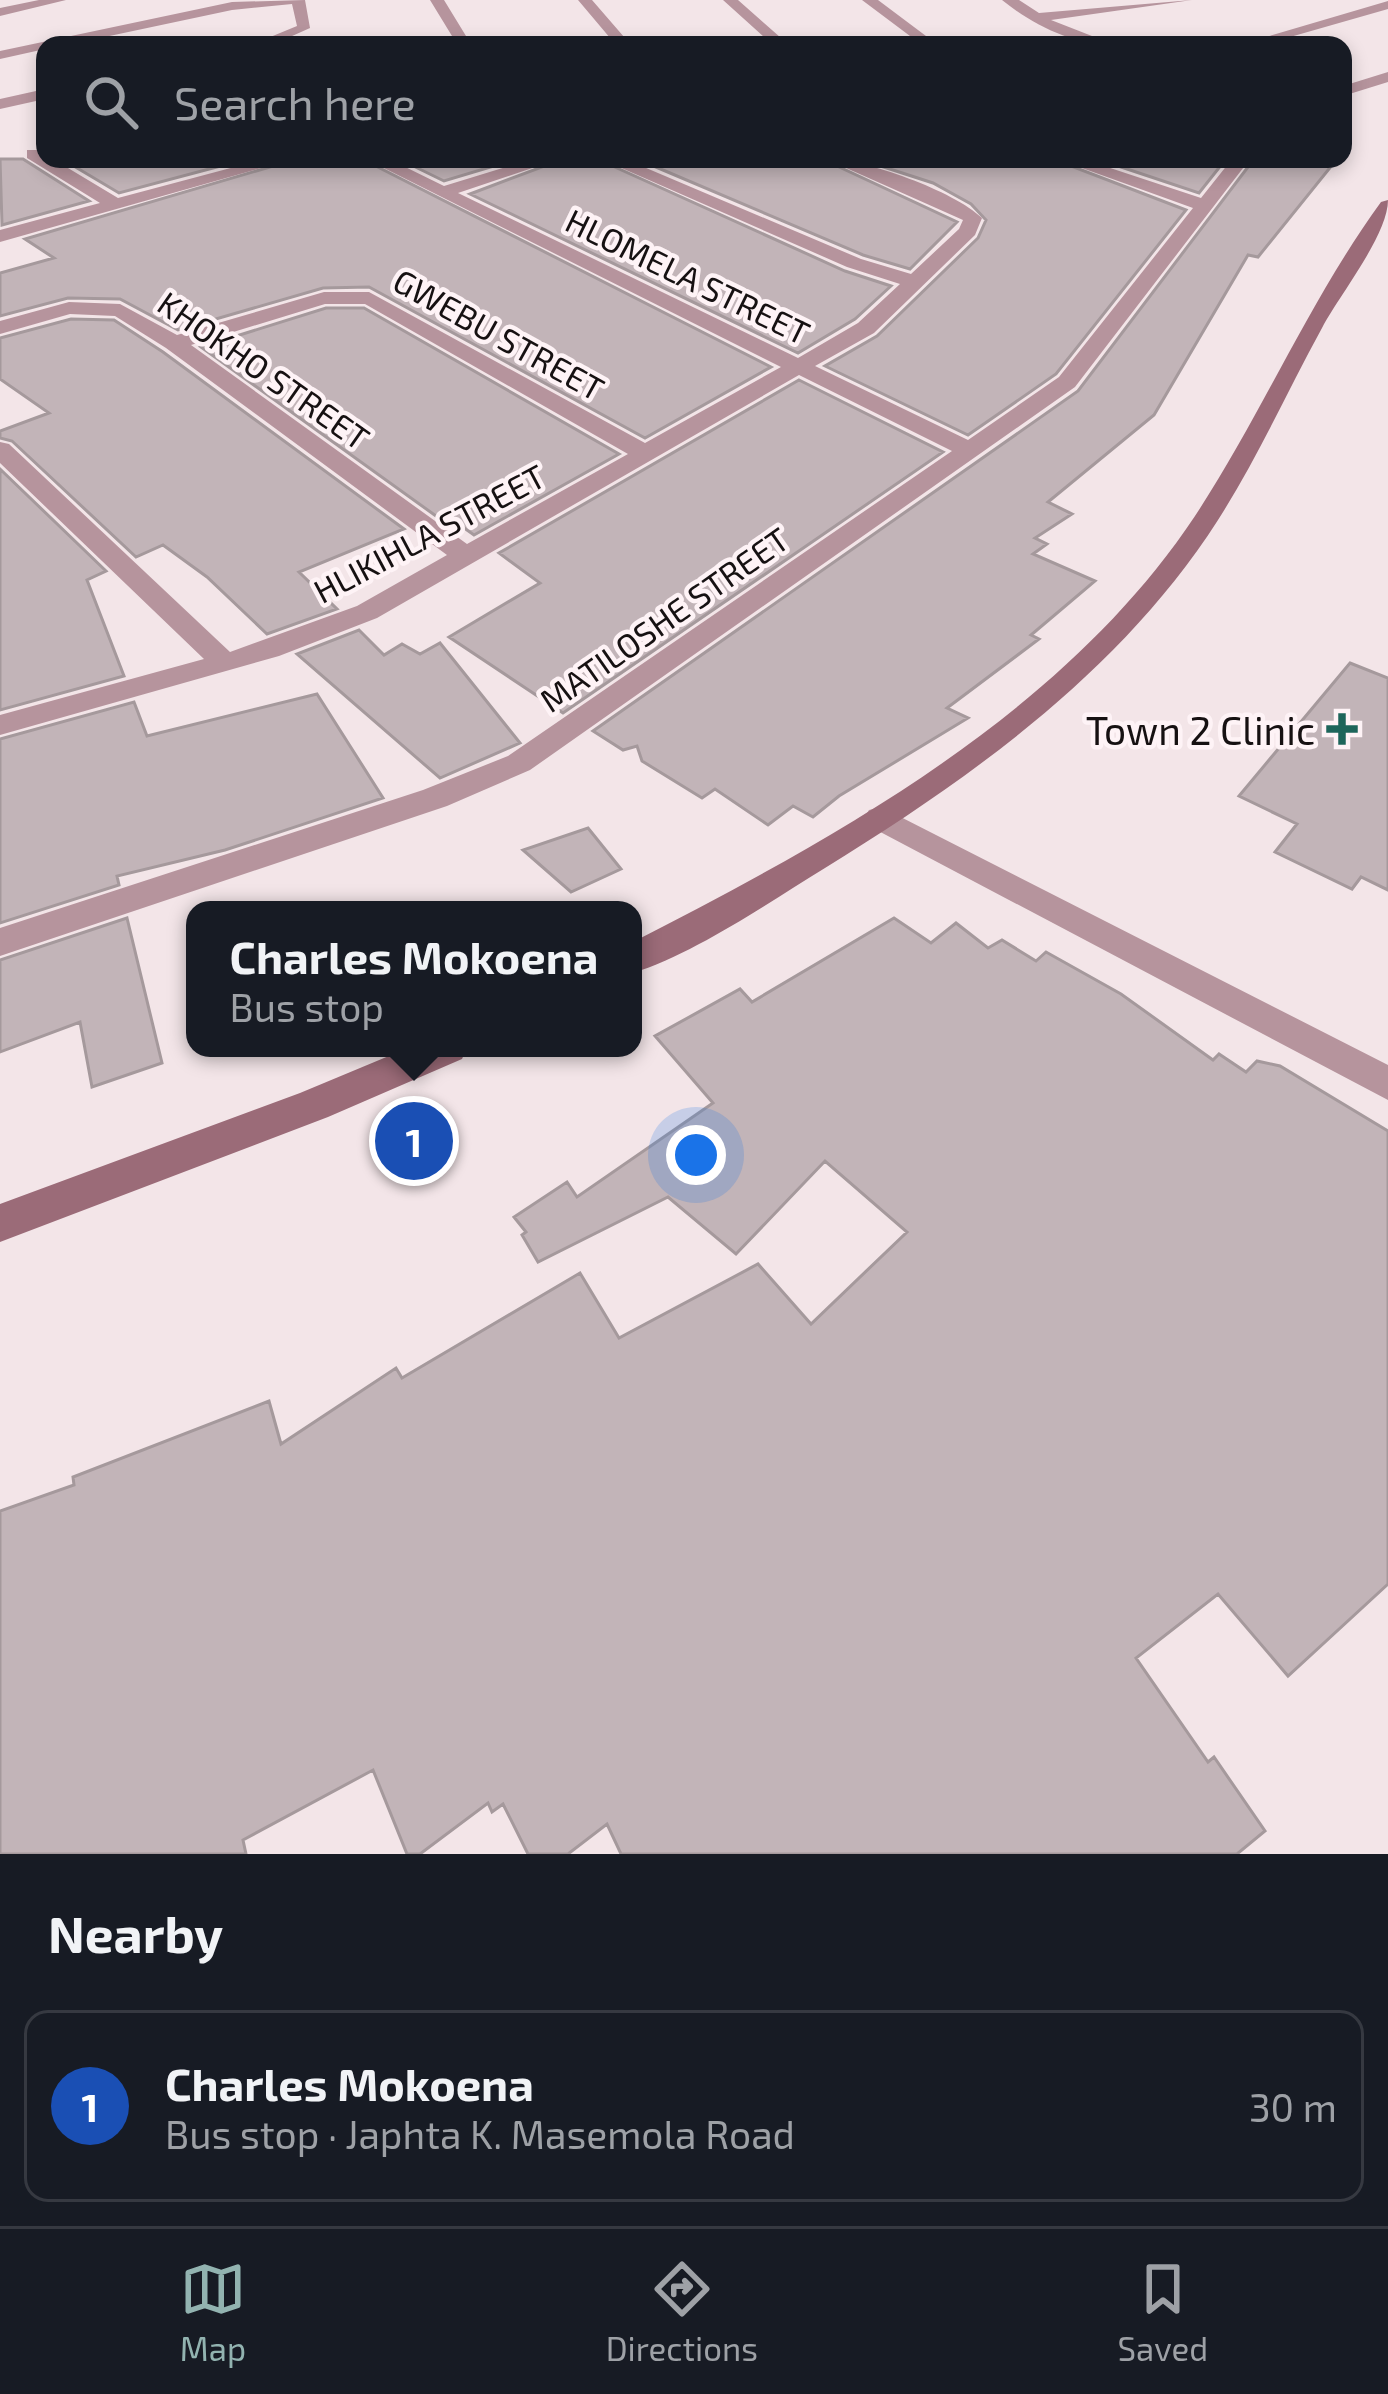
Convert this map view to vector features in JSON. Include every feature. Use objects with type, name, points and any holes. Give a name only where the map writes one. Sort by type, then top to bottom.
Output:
[{"type":"main road","points":[[642,954],[789,876],[881,818],[996,734],[1087,658],[1163,576],[1205,520],[1316,315],[1388,206]]},
{"type":"main road","points":[[0,1222],[314,1105],[427,1057]]},
{"type":"street","points":[[0,12],[59,0]]},
{"type":"street","points":[[88,36],[232,6],[296,0],[305,25],[289,36]]},
{"type":"street","points":[[436,0],[459,36]]},
{"type":"street","points":[[585,0],[616,36]]},
{"type":"street","points":[[869,0],[919,36]]},
{"type":"street","points":[[1009,0],[1076,36]]},
{"type":"street","points":[[1037,17],[1185,0]]},
{"type":"street","points":[[738,2],[773,36]]},
{"type":"street","points":[[1278,36],[1388,5]]},
{"type":"street","points":[[0,55],[36,47]]},
{"type":"street","points":[[1352,88],[1388,76]]},
{"type":"street","points":[[0,104],[36,96]]},
{"type":"street","points":[[55,168],[116,205]]},
{"type":"street","points":[[0,236],[251,168]]},
{"type":"street","name":"HLOMELA STREET","points":[[393,168],[971,451]]},
{"type":"street","points":[[442,192],[521,168]]},
{"type":"street","points":[[631,168],[854,263],[914,282]]},
{"type":"street","name":"HLIKIHLA STREET","points":[[0,725],[315,634],[468,558],[866,328],[968,231],[973,218],[858,168]]},
{"type":"street","points":[[1093,168],[1203,205]]},
{"type":"street","name":"MATILOSHE STREET","points":[[0,942],[435,798],[519,763],[1067,382],[1234,168]]},
{"type":"street","name":"GWEBU STREET","points":[[174,343],[324,298],[374,299],[648,455]]},
{"type":"street","name":"KHOKHO STREET","points":[[0,328],[69,308],[120,310],[174,343],[468,558]]},
{"type":"street","points":[[0,449],[223,661]]},
{"type":"street","points":[[881,818],[1388,1084]]},
{"type":"building","points":[[0,159],[23,159],[89,201],[2,225]]},
{"type":"building","points":[[77,168],[213,168],[119,193]]},
{"type":"building","points":[[266,168],[380,168],[771,367],[645,438],[369,287],[323,288],[178,330],[120,299],[68,298],[0,316],[0,273],[54,258],[25,239]]},
{"type":"building","points":[[417,168],[487,168],[444,181]]},
{"type":"building","points":[[539,168],[617,168],[845,271],[891,286],[855,319],[798,353],[470,194]]},
{"type":"building","points":[[658,168],[841,168],[957,222],[910,269],[863,255]]},
{"type":"building","points":[[887,168],[1076,168],[1186,210],[1056,374],[968,435],[825,366],[877,336],[978,238],[986,220],[971,204],[933,183]]},
{"type":"building","points":[[1124,168],[1219,168],[1199,193]]},
{"type":"building","points":[[1247,168],[1330,168],[1258,257],[1248,255],[1154,415],[1048,502],[1072,514],[1035,538],[1047,544],[1033,554],[1095,581],[1031,635],[1039,639],[947,708],[968,718],[839,796],[813,817],[793,806],[768,825],[715,789],[702,798],[642,761],[637,746],[623,750],[593,731],[1078,391]]},
{"type":"building","points":[[326,308],[364,308],[619,454],[474,535],[443,513],[436,516],[201,347]]},
{"type":"building","points":[[71,319],[114,320],[404,529],[299,572],[337,609],[267,634],[207,577],[163,545],[136,557],[12,441],[0,438],[0,431],[49,413],[0,379],[0,338]]},
{"type":"building","points":[[799,380],[943,452],[563,713],[449,637],[540,583],[499,553]]},
{"type":"building","points":[[0,469],[106,571],[87,580],[124,676],[0,710]]},
{"type":"building","points":[[359,630],[384,655],[402,644],[420,654],[440,643],[520,743],[440,778],[297,654]]},
{"type":"building","name":"Town 2 Clinic","points":[[1350,663],[1388,678],[1388,890],[1361,877],[1352,889],[1275,852],[1297,824],[1239,796]]},
{"type":"building","points":[[317,694],[383,798],[225,850],[117,876],[119,885],[0,923],[0,739],[134,702],[147,736]]},
{"type":"building","points":[[588,828],[621,869],[571,892],[523,850]]},
{"type":"building","points":[[127,918],[162,1063],[92,1087],[80,1022],[0,1052],[0,960]]},
{"type":"building","points":[[894,918],[931,943],[956,923],[988,948],[1002,940],[1036,961],[1046,952],[1121,994],[1213,1060],[1219,1054],[1246,1072],[1257,1061],[1280,1066],[1388,1131],[1388,1584],[1288,1676],[1218,1594],[1136,1658],[1208,1762],[1214,1757],[1265,1831],[1237,1854],[621,1854],[607,1824],[568,1854],[528,1854],[503,1804],[492,1812],[488,1803],[420,1854],[407,1854],[373,1770],[243,1840],[246,1854],[0,1854],[0,1511],[74,1485],[73,1477],[269,1401],[281,1444],[396,1368],[402,1378],[580,1273],[619,1338],[758,1264],[811,1324],[907,1232],[825,1161],[736,1254],[668,1197],[538,1262],[514,1217],[567,1182],[577,1197],[713,1103],[655,1036],[740,989],[752,1002]]},
{"type":"place","name":"Town 2 Clinic","points":[[1342,729]]},
{"type":"place","name":"Charles Mokoena","points":[[414,1141]]}]
